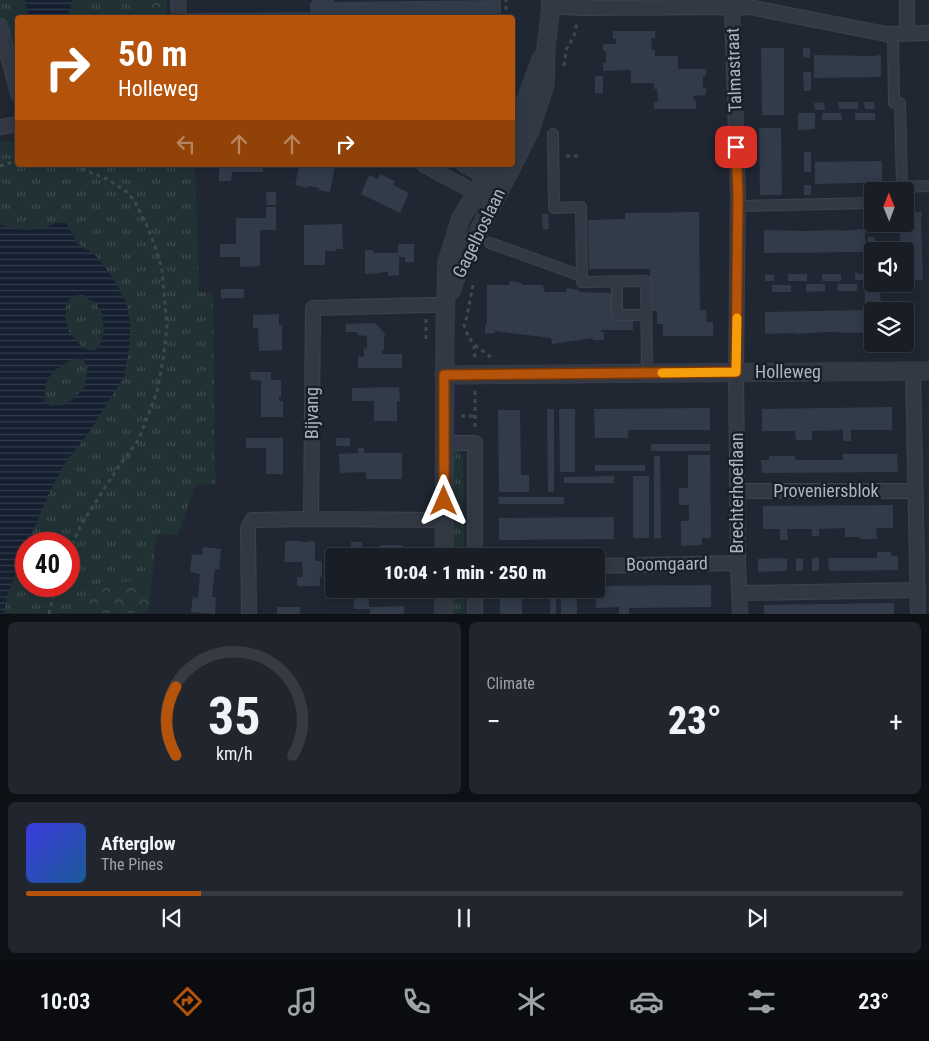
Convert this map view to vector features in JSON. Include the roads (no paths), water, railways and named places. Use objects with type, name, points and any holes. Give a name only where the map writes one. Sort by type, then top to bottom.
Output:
[{"type":"street","points":[[178,0],[179,15]]},
{"type":"street","points":[[907,0],[907,34]]},
{"type":"street","name":"Gagelboslaan","points":[[515,160],[531,128],[545,85],[546,47],[551,3],[749,7],[886,34],[929,33]]},
{"type":"street","name":"Talmastraat","points":[[732,8],[738,206],[736,372]]},
{"type":"street","points":[[0,26],[15,83]]},
{"type":"street","points":[[893,34],[894,104],[900,103],[902,182]]},
{"type":"street","name":"Gagelboslaan","points":[[515,126],[546,47]]},
{"type":"street","points":[[0,127],[15,124]]},
{"type":"street","points":[[553,134],[554,208],[581,208],[582,282],[646,281],[647,373]]},
{"type":"street","points":[[428,167],[476,193],[497,195],[490,171],[473,167]]},
{"type":"street","name":"Gagelboslaan","points":[[446,305],[460,266],[511,167]]},
{"type":"street","name":"Gagelboslaan","points":[[444,548],[444,375],[447,262],[460,220],[490,171]]},
{"type":"street","points":[[914,188],[929,186]]},
{"type":"street","points":[[738,206],[864,204]]},
{"type":"street","points":[[490,243],[582,276]]},
{"type":"street","points":[[617,282],[617,315],[646,314]]},
{"type":"street","name":"Bijvang","points":[[312,519],[313,308],[446,305]]},
{"type":"street","points":[[918,614],[915,491],[921,371]]},
{"type":"street","name":"Holleweg","points":[[444,375],[921,371]]},
{"type":"street","name":"Brechterhoeflaan","points":[[736,372],[740,614]]},
{"type":"street","points":[[444,443],[475,443],[475,548]]},
{"type":"street","name":"Proveniersblok","points":[[737,491],[915,491]]},
{"type":"street","points":[[249,614],[248,528],[252,520],[444,520]]},
{"type":"street","name":"Boomgaard","points":[[605,566],[738,563]]},
{"type":"street","points":[[740,593],[917,590]]},
{"type":"street","points":[[444,598],[444,614]]},
{"type":"street","points":[[475,598],[475,614]]},
{"type":"water","points":[[25,0],[73,0],[68,15],[29,15]]},
{"type":"water","points":[[59,222],[66,223],[77,243],[94,254],[102,264],[114,280],[126,302],[130,322],[130,343],[124,377],[87,435],[65,463],[50,491],[32,532],[15,532],[15,575],[8,593],[4,613],[0,613],[0,225],[23,230],[41,229]],"holes":[[[82,295],[96,303],[102,314],[104,331],[101,343],[96,350],[87,350],[69,332],[66,306],[73,296]],[[73,359],[83,359],[88,367],[85,386],[76,397],[64,405],[51,406],[45,402],[45,387],[50,375],[60,366]]]}]
